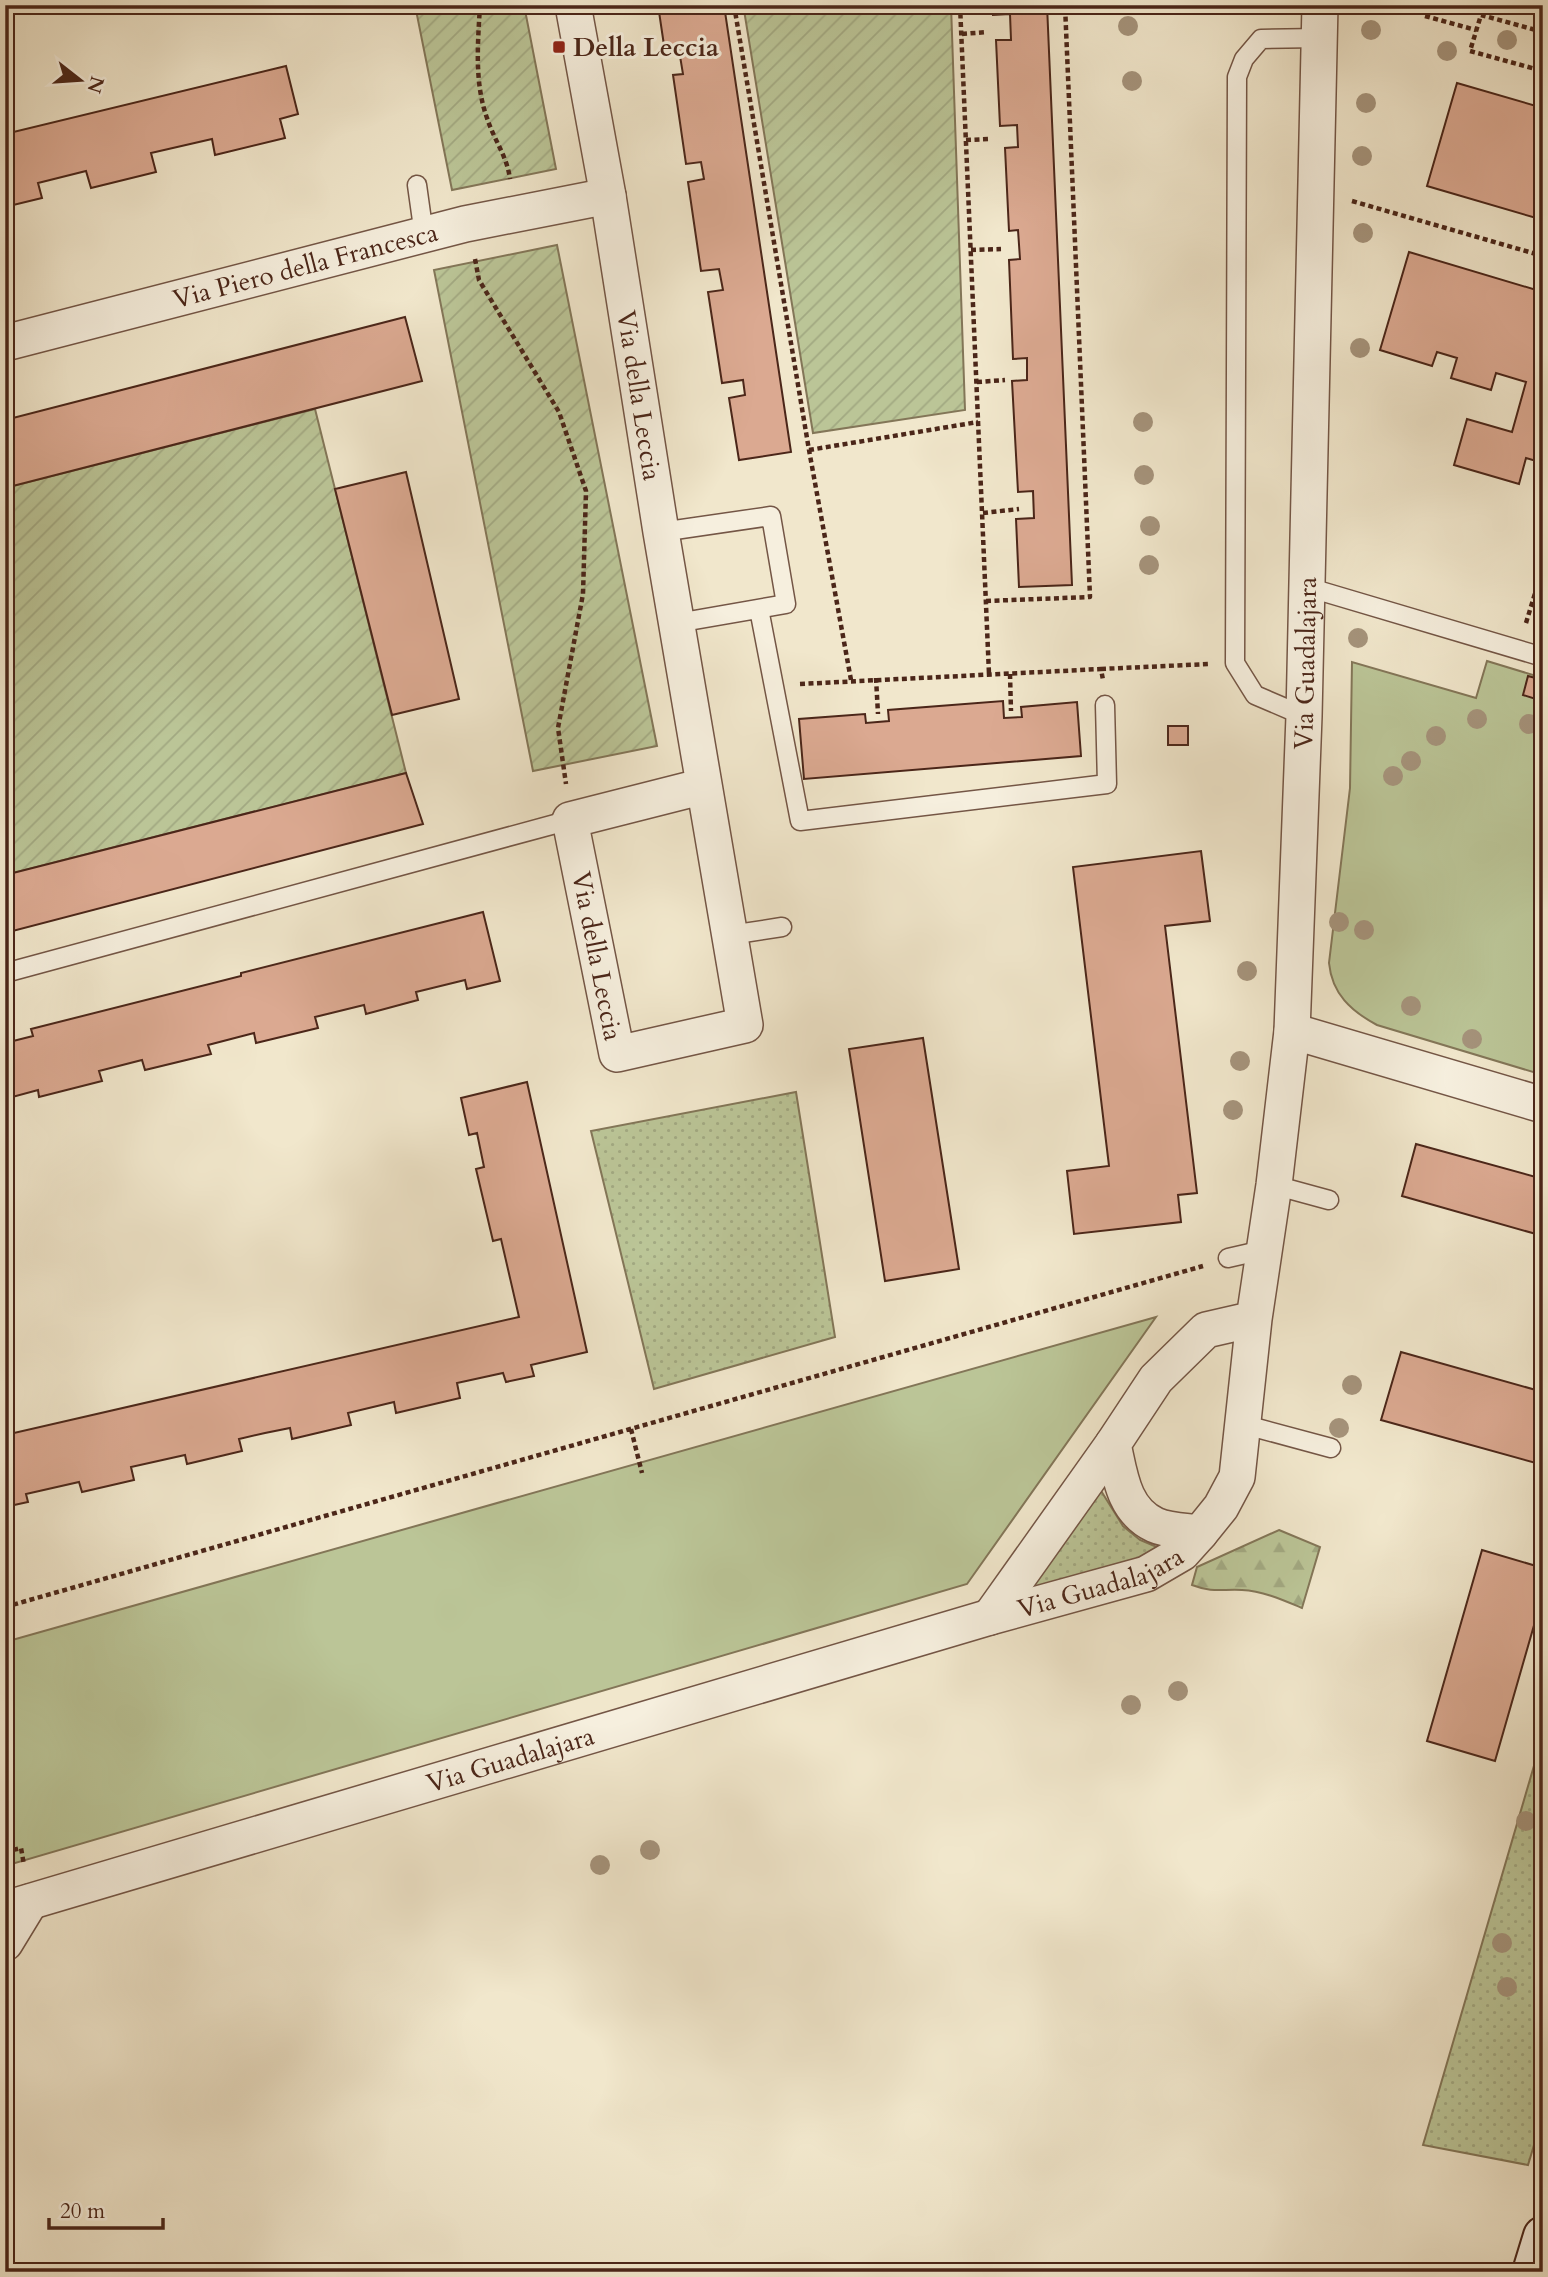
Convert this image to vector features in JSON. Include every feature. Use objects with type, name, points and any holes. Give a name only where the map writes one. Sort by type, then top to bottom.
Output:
[{"type":"main road","points":[[1532,2272],[1543,2236]]},
{"type":"street","name":"Via della Leccia","points":[[570,820],[617,1054],[745,1025],[661,532],[608,196],[573,5]]},
{"type":"street","name":"Via Guadalajara","points":[[5,1942],[18,1905],[990,1617],[1146,1574],[1182,1553],[1221,1507],[1237,1477],[1254,1319],[1274,1185],[1292,1031],[1304,716],[1320,22]]},
{"type":"street","name":"Via Piero della Francesca","points":[[5,343],[424,235],[608,196]]},
{"type":"street","points":[[570,820],[704,786]]},
{"type":"street","points":[[1292,1031],[1543,1105]]},
{"type":"street","name":"Via Guadalajara","points":[[990,1617],[1156,1379],[1206,1330],[1254,1319]]},
{"type":"street","name":"Via Guadalajara","points":[[1112,1444],[1125,1496],[1137,1513],[1156,1526],[1200,1533]]},
{"type":"lane","points":[[1304,716],[1255,695],[1235,663],[1237,77],[1244,58],[1261,39],[1320,22]]},
{"type":"lane","points":[[418,185],[424,235]]},
{"type":"lane","points":[[661,532],[771,516],[786,604],[677,623]]},
{"type":"lane","points":[[1307,587],[1543,657]]},
{"type":"lane","points":[[759,609],[800,821],[1107,784],[1105,705]]},
{"type":"lane","points":[[5,973],[570,820]]},
{"type":"lane","points":[[730,935],[782,926]]},
{"type":"lane","points":[[1274,1185],[1329,1200]]},
{"type":"lane","points":[[1228,1258],[1263,1250]]},
{"type":"lane","points":[[1242,1424],[1331,1448]]},
{"type":"path","points":[[480,5],[477,65],[486,117],[507,161],[510,178]]},
{"type":"path","points":[[734,5],[809,450],[851,680]]},
{"type":"path","points":[[960,5],[989,674]]},
{"type":"path","points":[[986,601],[1090,597],[1065,5]]},
{"type":"path","points":[[1543,32],[1481,15],[1471,51],[1543,71]]},
{"type":"path","points":[[1425,16],[1476,30]]},
{"type":"path","points":[[962,34],[987,32]]},
{"type":"path","points":[[966,140],[989,139]]},
{"type":"path","points":[[1316,191],[1543,256]]},
{"type":"path","points":[[971,250],[1001,249]]},
{"type":"path","points":[[476,262],[479,281],[559,412],[586,491],[583,594],[558,728],[564,765]]},
{"type":"path","points":[[977,382],[1005,380]]},
{"type":"path","points":[[809,450],[978,422]]},
{"type":"path","points":[[983,513],[1019,509]]},
{"type":"path","points":[[1518,650],[1543,566]]},
{"type":"path","points":[[774,686],[876,678],[1235,663]]},
{"type":"path","points":[[1101,669],[1105,705]]},
{"type":"path","points":[[1010,674],[1011,710]]},
{"type":"path","points":[[876,678],[878,714]]},
{"type":"path","points":[[5,1607],[1228,1258]]},
{"type":"path","points":[[631,1429],[642,1473]]},
{"type":"green space","points":[[415,5],[524,5],[556,169],[452,190]]},
{"type":"green space","points":[[851,5],[951,5],[965,410],[813,433],[744,10]]},
{"type":"green space","points":[[557,245],[657,746],[533,771],[434,270]]},
{"type":"green space","points":[[315,409],[406,773],[5,875],[5,488]]},
{"type":"green space","points":[[1487,661],[1543,678],[1543,1075],[1377,1025],[1359,1014],[1344,1000],[1334,984],[1329,963],[1350,788],[1352,662],[1476,698]]},
{"type":"green space","points":[[796,1092],[835,1337],[654,1389],[591,1131]]},
{"type":"green space","points":[[1156,1317],[967,1584],[5,1866],[5,1642]]},
{"type":"green space","points":[[1098,1486],[1123,1526],[1140,1540],[1171,1553],[1030,1597],[1032,1579]]},
{"type":"green space","points":[[1279,1530],[1320,1547],[1302,1608],[1258,1592],[1212,1590],[1192,1585],[1197,1567]]},
{"type":"green space","points":[[1543,1735],[1543,2115],[1528,2165],[1423,2145]]},
{"type":"building","points":[[658,5],[724,5],[791,452],[739,460],[729,398],[745,395],[743,380],[722,383],[708,292],[723,290],[719,269],[701,271],[688,182],[704,179],[701,162],[686,164],[673,75],[683,74],[679,50],[665,52]]},
{"type":"building","points":[[993,5],[1047,5],[1072,585],[1019,587],[1016,519],[1034,518],[1033,491],[1018,492],[1012,381],[1027,380],[1027,358],[1013,359],[1009,260],[1020,259],[1018,230],[1009,231],[1005,148],[1018,147],[1017,125],[1000,126],[996,40],[1011,40],[1010,14],[993,15]]},
{"type":"building","points":[[1513,5],[1543,5],[1543,14]]},
{"type":"building","points":[[286,66],[298,114],[280,119],[285,138],[215,155],[212,139],[151,153],[156,172],[91,188],[86,171],[38,183],[42,198],[5,207],[5,134]]},
{"type":"building","points":[[1457,83],[1543,108],[1543,220],[1427,186]]},
{"type":"building","points":[[1409,252],[1543,292],[1543,463],[1526,458],[1519,484],[1454,465],[1467,419],[1512,432],[1526,382],[1496,373],[1491,390],[1451,378],[1457,358],[1437,352],[1432,366],[1380,350]]},
{"type":"building","points":[[405,317],[422,381],[5,488],[5,420]]},
{"type":"building","points":[[406,472],[459,699],[392,715],[335,489]]},
{"type":"building","points":[[1528,676],[1543,680],[1542,701],[1523,695]]},
{"type":"building","points":[[1003,701],[1004,718],[1022,717],[1021,707],[1077,702],[1081,756],[804,779],[799,719],[865,714],[866,723],[889,721],[888,710]]},
{"type":"building","points":[[1168,726],[1188,726],[1188,745],[1168,745]]},
{"type":"building","points":[[406,773],[423,824],[5,933],[5,875]]},
{"type":"building","points":[[1201,851],[1210,921],[1165,926],[1197,1193],[1178,1195],[1181,1222],[1074,1234],[1067,1171],[1109,1166],[1073,867]]},
{"type":"building","points":[[483,912],[500,981],[467,989],[465,980],[416,992],[418,1000],[366,1014],[364,1005],[315,1017],[318,1028],[256,1043],[254,1033],[208,1045],[211,1054],[145,1070],[142,1060],[99,1071],[102,1081],[39,1097],[38,1090],[5,1099],[5,1043],[33,1036],[31,1029]]},
{"type":"building","points":[[923,1038],[959,1269],[885,1281],[849,1049]]},
{"type":"building","points":[[527,1082],[587,1352],[531,1365],[534,1376],[506,1382],[503,1373],[457,1383],[460,1398],[396,1413],[394,1402],[348,1413],[351,1425],[292,1439],[290,1428],[239,1439],[242,1451],[187,1464],[185,1455],[131,1467],[134,1480],[82,1492],[79,1482],[26,1494],[28,1502],[5,1507],[5,1435],[519,1317],[501,1239],[493,1241],[476,1169],[484,1167],[477,1133],[469,1135],[461,1098]]},
{"type":"building","points":[[1416,1144],[1543,1179],[1543,1236],[1402,1196]]},
{"type":"building","points":[[1401,1352],[1543,1392],[1543,1465],[1381,1420]]},
{"type":"building","points":[[1482,1550],[1543,1568],[1543,1594],[1495,1761],[1427,1741]]},
{"type":"place","name":"Della Leccia","points":[[559,47]]}]
